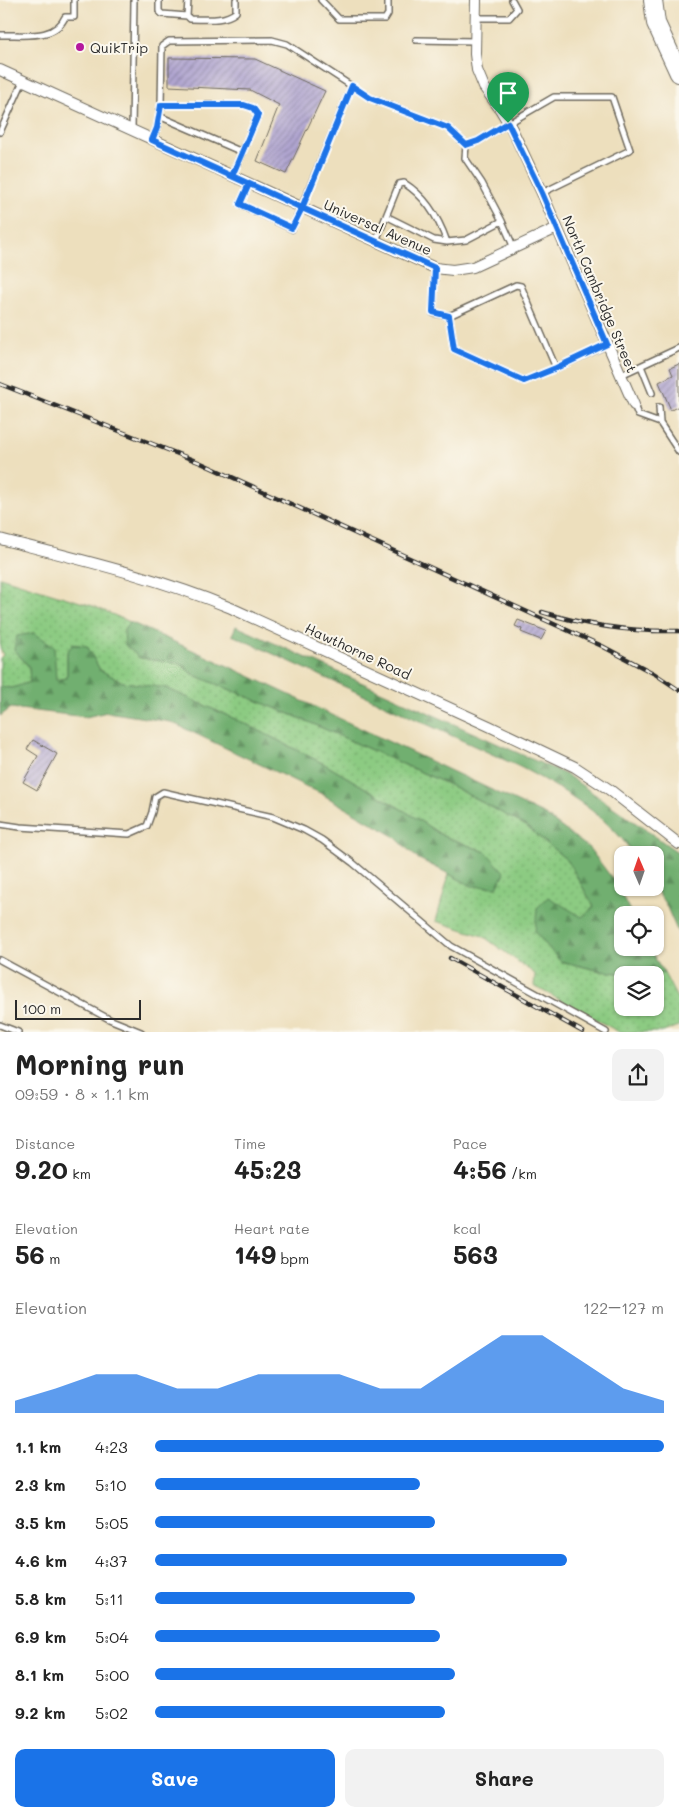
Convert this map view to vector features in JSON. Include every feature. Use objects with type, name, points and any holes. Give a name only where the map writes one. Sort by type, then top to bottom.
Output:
[{"type":"highway","points":[[647,0],[679,73]]},
{"type":"highway","points":[[652,0],[656,23]]},
{"type":"street","name":"North Cambridge Street","points":[[476,0],[477,70],[484,87],[508,123],[542,193],[634,405]]},
{"type":"street","name":"Universal Avenue","points":[[0,70],[435,268],[453,270],[474,267],[557,228]]},
{"type":"street","name":"Hawthorne Road","points":[[0,539],[159,581],[193,592],[231,608],[576,767],[610,790],[679,844]]},
{"type":"lane","points":[[0,35],[50,33],[61,25],[65,17],[74,17],[74,0]]},
{"type":"lane","points":[[132,130],[134,0]]},
{"type":"lane","points":[[159,0],[159,11],[162,14],[188,16],[190,19],[220,19],[232,15],[236,12],[236,0]]},
{"type":"lane","points":[[188,0],[188,16]]},
{"type":"lane","points":[[321,0],[339,18],[385,19],[388,14],[388,0]]},
{"type":"lane","points":[[476,18],[509,18],[517,9],[512,0]]},
{"type":"lane","points":[[152,140],[161,105],[162,46],[165,42],[272,40],[287,44],[370,98],[448,128],[466,145]]},
{"type":"lane","points":[[416,40],[476,41]]},
{"type":"lane","points":[[0,132],[23,80]]},
{"type":"lane","points":[[249,184],[240,204],[292,228],[352,86]]},
{"type":"lane","points":[[466,145],[478,141],[554,97],[612,97],[630,150],[542,193]]},
{"type":"lane","points":[[161,105],[244,105],[253,108],[258,115],[232,176]]},
{"type":"lane","points":[[159,116],[242,152]]},
{"type":"lane","points":[[466,145],[465,158],[482,183],[514,248]]},
{"type":"lane","points":[[376,241],[400,184],[404,183],[435,213],[447,242]]},
{"type":"lane","points":[[386,216],[434,240],[447,242],[466,240],[502,222]]},
{"type":"lane","points":[[435,268],[433,312],[449,316],[516,285],[521,286],[556,368]]},
{"type":"lane","points":[[449,316],[454,349],[524,381],[607,344]]},
{"type":"lane","points":[[621,376],[679,348]]},
{"type":"lane","points":[[640,366],[652,393]]},
{"type":"lane","points":[[634,405],[638,415],[660,423]]},
{"type":"lane","points":[[659,407],[660,423],[679,452]]},
{"type":"lane","points":[[0,824],[129,834],[147,826],[155,797],[163,792],[257,813],[288,822],[339,852],[451,946],[606,1032]]},
{"type":"lane","points":[[0,960],[109,1019],[141,1032]]},
{"type":"lane","points":[[0,1025],[18,1032]]},
{"type":"green space","points":[[0,577],[93,606],[130,622],[124,630],[140,658],[179,663],[194,675],[302,719],[452,786],[526,826],[568,861],[594,907],[582,917],[560,961],[614,973],[614,1016],[664,1016],[664,973],[679,1002],[679,1026],[663,1032],[619,1032],[534,986],[535,974],[483,936],[436,921],[449,874],[472,886],[486,852],[443,836],[408,813],[326,765],[246,724],[166,688],[122,682],[100,670],[87,646],[67,652],[67,678],[56,680],[14,649],[29,667],[30,683],[12,688],[0,687],[0,658],[3,655],[0,647]]},
{"type":"green space","points":[[130,622],[545,815],[589,848],[614,881],[614,896],[622,896],[627,906],[614,906],[614,956],[654,956],[660,966],[614,966],[614,973],[560,961],[535,932],[537,908],[548,897],[582,917],[594,907],[568,861],[526,826],[452,786],[302,719],[194,675],[179,663],[140,658],[125,645],[124,630]]},
{"type":"green space","points":[[236,626],[567,775],[679,853],[679,935],[660,896],[664,896],[664,846],[627,846],[611,827],[597,815],[552,784],[520,767],[232,635]]},
{"type":"green space","points":[[34,633],[54,646],[56,680],[67,678],[67,652],[73,644],[87,646],[100,670],[123,682],[166,688],[246,724],[326,765],[408,813],[443,836],[486,852],[505,873],[497,887],[472,886],[417,858],[394,836],[320,793],[171,722],[107,712],[86,717],[11,708],[0,716],[0,687],[12,688],[30,682],[29,667],[14,649],[17,636]]},
{"type":"building","points":[[169,58],[255,59],[325,91],[286,174],[257,161],[279,105],[250,90],[169,86]]},
{"type":"building","points":[[679,364],[679,406],[671,410],[659,382],[673,375],[670,368]]},
{"type":"building","points":[[518,620],[546,631],[541,640],[521,632],[522,629],[515,626]]},
{"type":"building","points":[[33,740],[57,754],[37,790],[23,782],[38,756],[27,749]]},
{"type":"railway","points":[[0,384],[201,463],[602,646],[655,674],[679,690]]},
{"type":"railway","points":[[542,612],[610,627],[679,631]]},
{"type":"railway","points":[[450,958],[583,1032]]},
{"type":"place","name":"QuikTrip","points":[[80,47]]},
{"type":"route","points":[[508,123],[478,141],[466,145],[448,128],[370,98],[352,86],[302,208],[232,176],[258,115],[253,108],[244,105],[161,105],[157,128],[152,140],[249,184],[240,204],[292,228],[302,208],[435,268],[433,312],[449,316],[454,349],[524,381],[607,344],[542,193],[508,123]]}]
